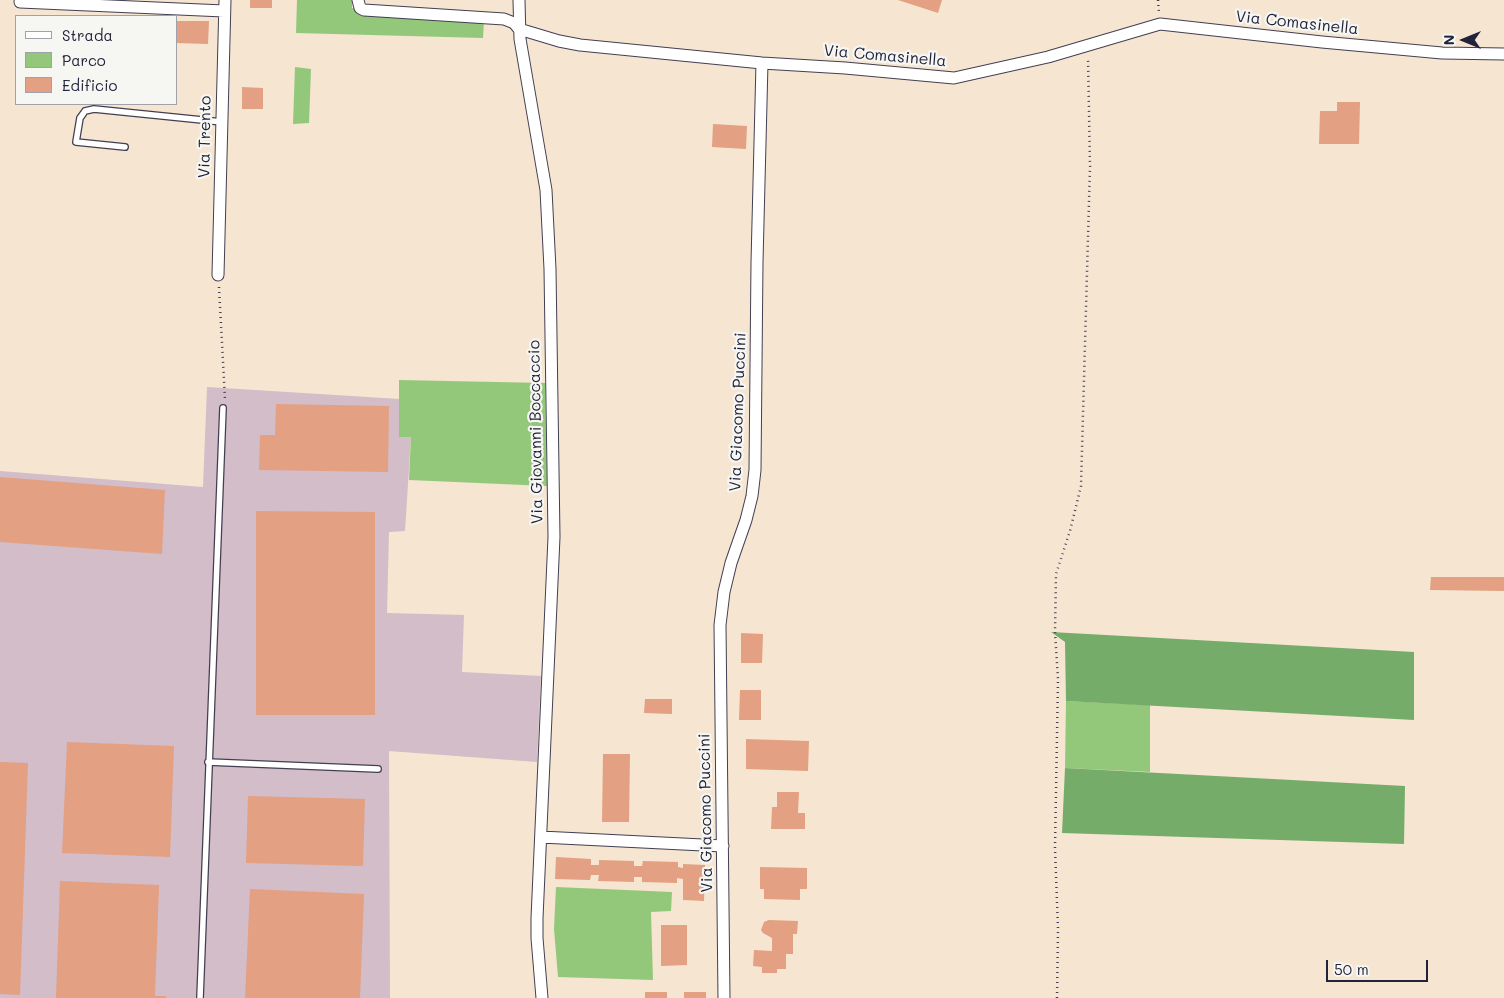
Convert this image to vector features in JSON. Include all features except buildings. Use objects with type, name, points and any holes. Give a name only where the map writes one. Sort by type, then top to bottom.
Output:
[{"type":"street","name":"Via Comasinella","points":[[358,0],[360,8],[364,10],[498,18],[514,23],[519,29],[580,45],[762,63],[954,78],[1048,57],[1160,24],[1382,48],[1442,53],[1504,54]]},
{"type":"street","name":"Via Giovanni Boccaccio","points":[[519,0],[519,29],[546,190],[550,269],[554,537],[537,918],[542,998]]},
{"type":"street","points":[[20,2],[225,6]]},
{"type":"street","name":"Via Trento","points":[[218,276],[225,6]]},
{"type":"street","name":"Via Giacomo Puccini","points":[[724,998],[720,625],[724,592],[750,504],[755,470],[757,262],[762,63]]},
{"type":"street","points":[[541,837],[723,846]]},
{"type":"lane","points":[[125,146],[76,142],[80,118],[85,111],[94,110],[222,122]]},
{"type":"lane","points":[[200,998],[223,408]]},
{"type":"lane","points":[[208,762],[378,769]]},
{"type":"path","points":[[1057,998],[1058,929],[1055,848],[1058,679],[1055,632],[1056,574],[1070,531],[1081,486],[1090,166],[1088,46]]},
{"type":"path","points":[[218,276],[225,395],[223,408]]},
{"type":"shaded area","points":[[207,387],[399,399],[399,437],[411,437],[405,531],[389,532],[387,613],[464,615],[462,672],[541,676],[537,762],[389,751],[390,998],[0,998],[0,471],[203,487]]},
{"type":"green space","points":[[297,0],[352,0],[352,8],[484,21],[483,38],[296,33]]},
{"type":"green space","points":[[295,67],[311,69],[309,123],[293,124]]},
{"type":"green space","points":[[399,380],[545,383],[547,486],[409,480],[411,437],[399,437]]},
{"type":"green space","points":[[1051,632],[1414,652],[1414,720],[1066,701],[1065,642]]},
{"type":"green space","points":[[1066,701],[1150,705],[1150,772],[1065,768]]},
{"type":"green space","points":[[1065,768],[1405,786],[1404,844],[1062,833]]},
{"type":"green space","points":[[556,887],[672,892],[671,911],[651,912],[653,980],[558,977],[554,929]]}]
